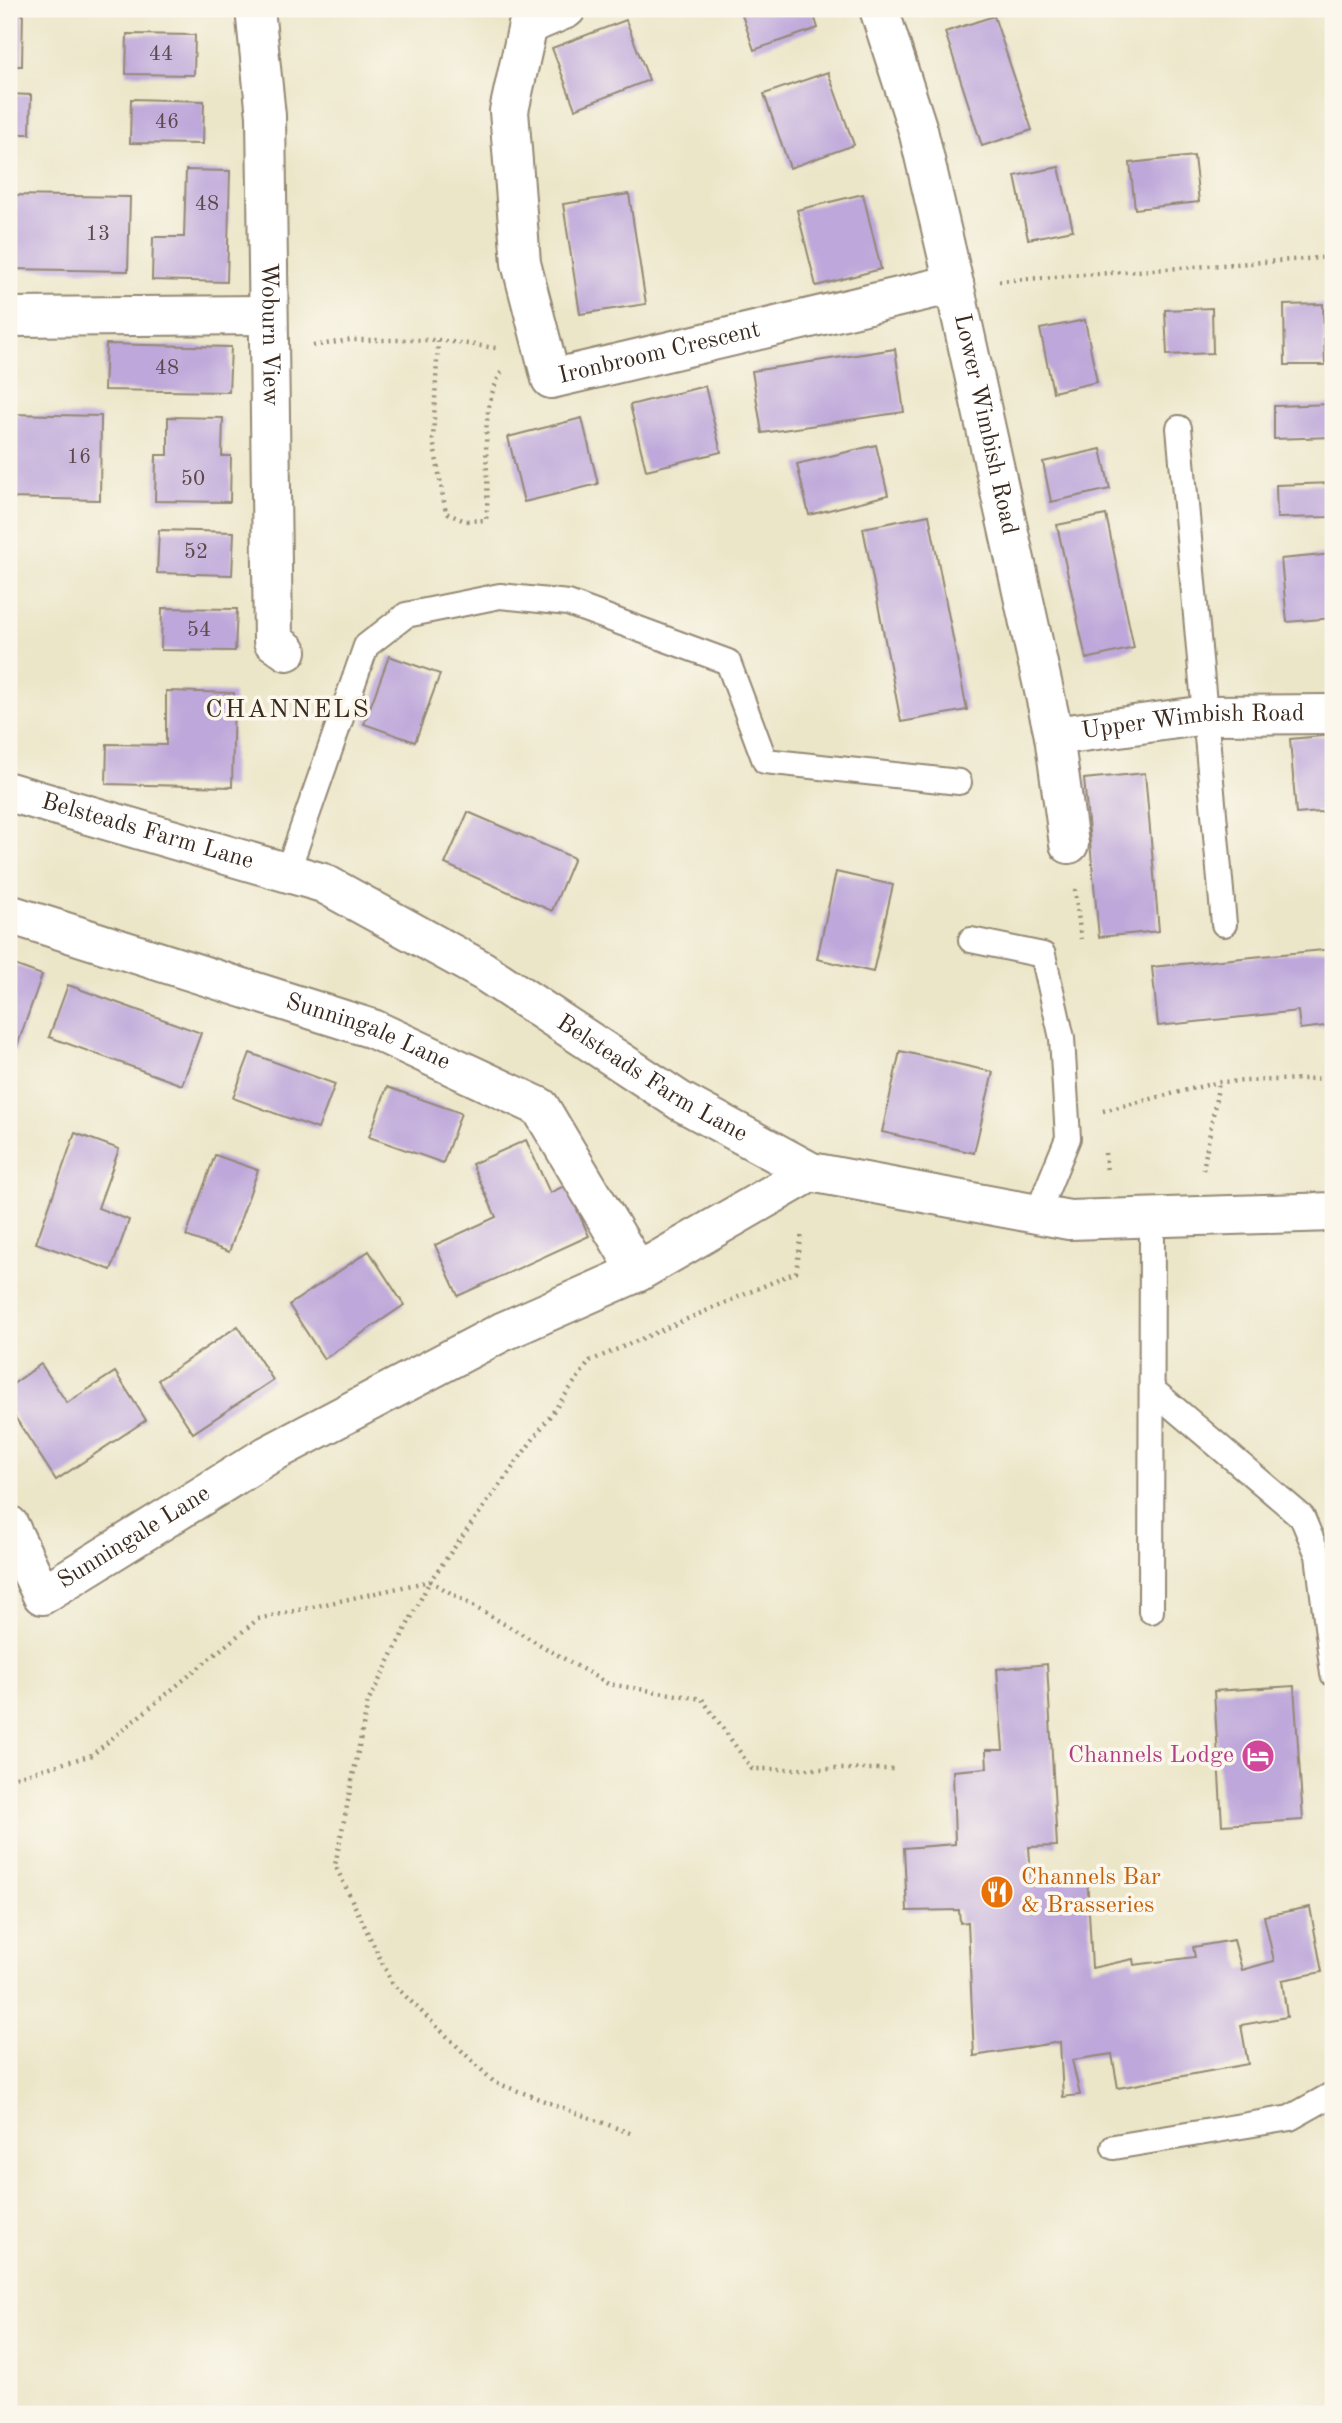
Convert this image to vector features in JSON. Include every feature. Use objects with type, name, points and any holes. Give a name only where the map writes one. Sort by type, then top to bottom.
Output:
[{"type":"street","name":"Woburn View","points":[[255,9],[265,116],[273,641],[287,651]]},
{"type":"street","name":"Ironbroom Crescent","points":[[565,9],[528,25],[509,111],[527,349],[551,379],[954,284]]},
{"type":"street","name":"Lower Wimbish Road","points":[[878,9],[918,130],[954,284],[1054,736],[1069,844]]},
{"type":"street","points":[[9,317],[266,315]]},
{"type":"street","name":"Upper Wimbish Road","points":[[1054,736],[1206,715],[1333,714]]},
{"type":"street","name":"Belsteads Farm Lane","points":[[9,792],[323,883],[483,971],[680,1101],[811,1172],[1069,1220],[1333,1212]]},
{"type":"street","name":"Sunningale Lane","points":[[9,914],[373,1029],[540,1107],[638,1272]]},
{"type":"street","name":"Sunningale Lane","points":[[9,1525],[42,1595],[268,1455],[502,1332],[638,1272],[811,1172]]},
{"type":"lane","points":[[1179,428],[1224,923]]},
{"type":"lane","points":[[288,873],[366,646],[406,615],[500,596],[568,603],[727,662],[765,761],[959,782]]},
{"type":"lane","points":[[971,940],[1044,955],[1062,1038],[1068,1138],[1037,1214]]},
{"type":"lane","points":[[1151,1611],[1154,1391],[1152,1218]]},
{"type":"lane","points":[[1154,1391],[1302,1517],[1325,1553],[1333,1671]]},
{"type":"lane","points":[[1114,2147],[1290,2118],[1333,2094]]},
{"type":"path","points":[[954,284],[1333,257]]},
{"type":"path","points":[[267,354],[350,340],[439,340],[527,349]]},
{"type":"path","points":[[439,340],[433,440],[446,513],[465,521],[486,520],[484,445],[493,386],[527,349]]},
{"type":"path","points":[[1103,1111],[1219,1082],[1333,1078]]},
{"type":"path","points":[[630,2133],[494,2082],[392,1983],[335,1865],[368,1702],[430,1581],[590,1361],[796,1272],[811,1172]]},
{"type":"path","points":[[9,1779],[92,1755],[258,1619],[430,1581],[608,1684],[702,1699],[752,1769],[897,1769]]},
{"type":"building","points":[[9,9],[23,9],[22,66],[9,66]]},
{"type":"building","points":[[740,9],[812,9],[818,28],[754,50]]},
{"type":"building","points":[[994,16],[1032,130],[982,146],[945,32]]},
{"type":"building","points":[[626,20],[649,80],[575,109],[552,48]]},
{"type":"building","points":[[127,34],[195,35],[194,75],[126,74]]},
{"type":"building","points":[[828,72],[854,145],[790,168],[764,94]]},
{"type":"building","points":[[9,94],[31,95],[30,134],[9,134]]},
{"type":"building","points":[[131,99],[204,101],[203,144],[130,143]]},
{"type":"building","points":[[1194,156],[1199,202],[1135,209],[1130,163]]},
{"type":"building","points":[[1059,167],[1073,230],[1028,239],[1015,176]]},
{"type":"building","points":[[186,170],[230,171],[227,282],[152,280],[153,237],[184,237]]},
{"type":"building","points":[[629,194],[646,304],[580,314],[563,204]]},
{"type":"building","points":[[863,194],[881,269],[816,286],[797,210]]},
{"type":"building","points":[[9,195],[130,197],[128,271],[9,269]]},
{"type":"building","points":[[1323,304],[1325,365],[1285,365],[1284,305]]},
{"type":"building","points":[[1212,308],[1213,353],[1167,355],[1165,310]]},
{"type":"building","points":[[1085,320],[1097,382],[1053,392],[1040,329]]},
{"type":"building","points":[[106,344],[231,347],[229,392],[104,390]]},
{"type":"building","points":[[895,349],[904,412],[762,433],[752,371]]},
{"type":"building","points":[[705,386],[721,452],[646,470],[630,405]]},
{"type":"building","points":[[1333,404],[1333,437],[1274,439],[1274,406]]},
{"type":"building","points":[[9,414],[101,416],[100,500],[9,498]]},
{"type":"building","points":[[168,417],[223,418],[222,456],[231,456],[230,502],[155,501],[156,455],[168,455]]},
{"type":"building","points":[[582,418],[598,484],[524,502],[508,437]]},
{"type":"building","points":[[876,445],[888,495],[809,515],[797,464]]},
{"type":"building","points":[[1101,449],[1110,489],[1051,502],[1043,462]]},
{"type":"building","points":[[1333,483],[1333,517],[1277,518],[1276,485]]},
{"type":"building","points":[[929,515],[967,710],[901,722],[863,528]]},
{"type":"building","points":[[1106,515],[1134,648],[1086,659],[1057,525]]},
{"type":"building","points":[[159,530],[234,532],[232,575],[157,573]]},
{"type":"building","points":[[1333,554],[1333,618],[1287,622],[1281,559]]},
{"type":"building","points":[[162,608],[237,609],[235,651],[161,650]]},
{"type":"building","points":[[389,656],[440,674],[415,742],[364,724]]},
{"type":"building","points":[[166,691],[234,693],[232,787],[106,784],[107,744],[166,745]]},
{"type":"building","points":[[1333,735],[1333,811],[1296,814],[1290,739]]},
{"type":"building","points":[[1145,773],[1159,931],[1099,937],[1084,779]]},
{"type":"building","points":[[468,812],[574,858],[552,911],[445,864]]},
{"type":"building","points":[[836,872],[893,885],[873,972],[817,959]]},
{"type":"building","points":[[1333,949],[1333,1025],[1300,1029],[1298,1011],[1158,1026],[1152,967]]},
{"type":"building","points":[[9,963],[42,975],[15,1052],[9,1049]]},
{"type":"building","points":[[68,985],[201,1033],[182,1085],[49,1037]]},
{"type":"building","points":[[900,1051],[993,1072],[974,1153],[882,1132]]},
{"type":"building","points":[[250,1053],[335,1084],[318,1129],[233,1098]]},
{"type":"building","points":[[387,1087],[461,1113],[443,1163],[369,1137]]},
{"type":"building","points":[[75,1133],[119,1149],[98,1208],[129,1220],[111,1270],[36,1243]]},
{"type":"building","points":[[526,1140],[550,1193],[566,1185],[589,1236],[458,1296],[435,1245],[496,1217],[472,1164]]},
{"type":"building","points":[[215,1155],[258,1170],[229,1252],[186,1236]]},
{"type":"building","points":[[369,1251],[404,1305],[324,1359],[289,1305]]},
{"type":"building","points":[[238,1326],[273,1380],[193,1433],[158,1380]]},
{"type":"building","points":[[41,1364],[67,1403],[115,1372],[146,1420],[56,1480],[9,1408],[9,1387]]},
{"type":"building","name":"Channels Bar & Brasseries","points":[[1047,1664],[1057,1846],[1029,1847],[1031,1876],[1087,1875],[1092,1968],[1133,1959],[1134,1965],[1195,1957],[1193,1947],[1234,1940],[1242,1970],[1274,1961],[1264,1916],[1310,1907],[1322,1972],[1282,1980],[1287,2017],[1241,2025],[1248,2064],[1118,2088],[1112,2054],[1072,2060],[1080,2095],[1063,2097],[1060,2042],[974,2056],[968,1922],[960,1923],[959,1910],[907,1911],[904,1848],[955,1844],[953,1771],[987,1768],[986,1750],[1003,1750],[997,1669]]},
{"type":"building","name":"Channels Lodge","points":[[1294,1686],[1303,1820],[1222,1825],[1214,1691]]},
{"type":"place","name":"Channels Lodge","points":[[1258,1756]]},
{"type":"place","name":"Channels Bar & Brasseries","points":[[997,1892]]},
{"type":"district","name":"CHANNELS","points":[[288,710]]}]
